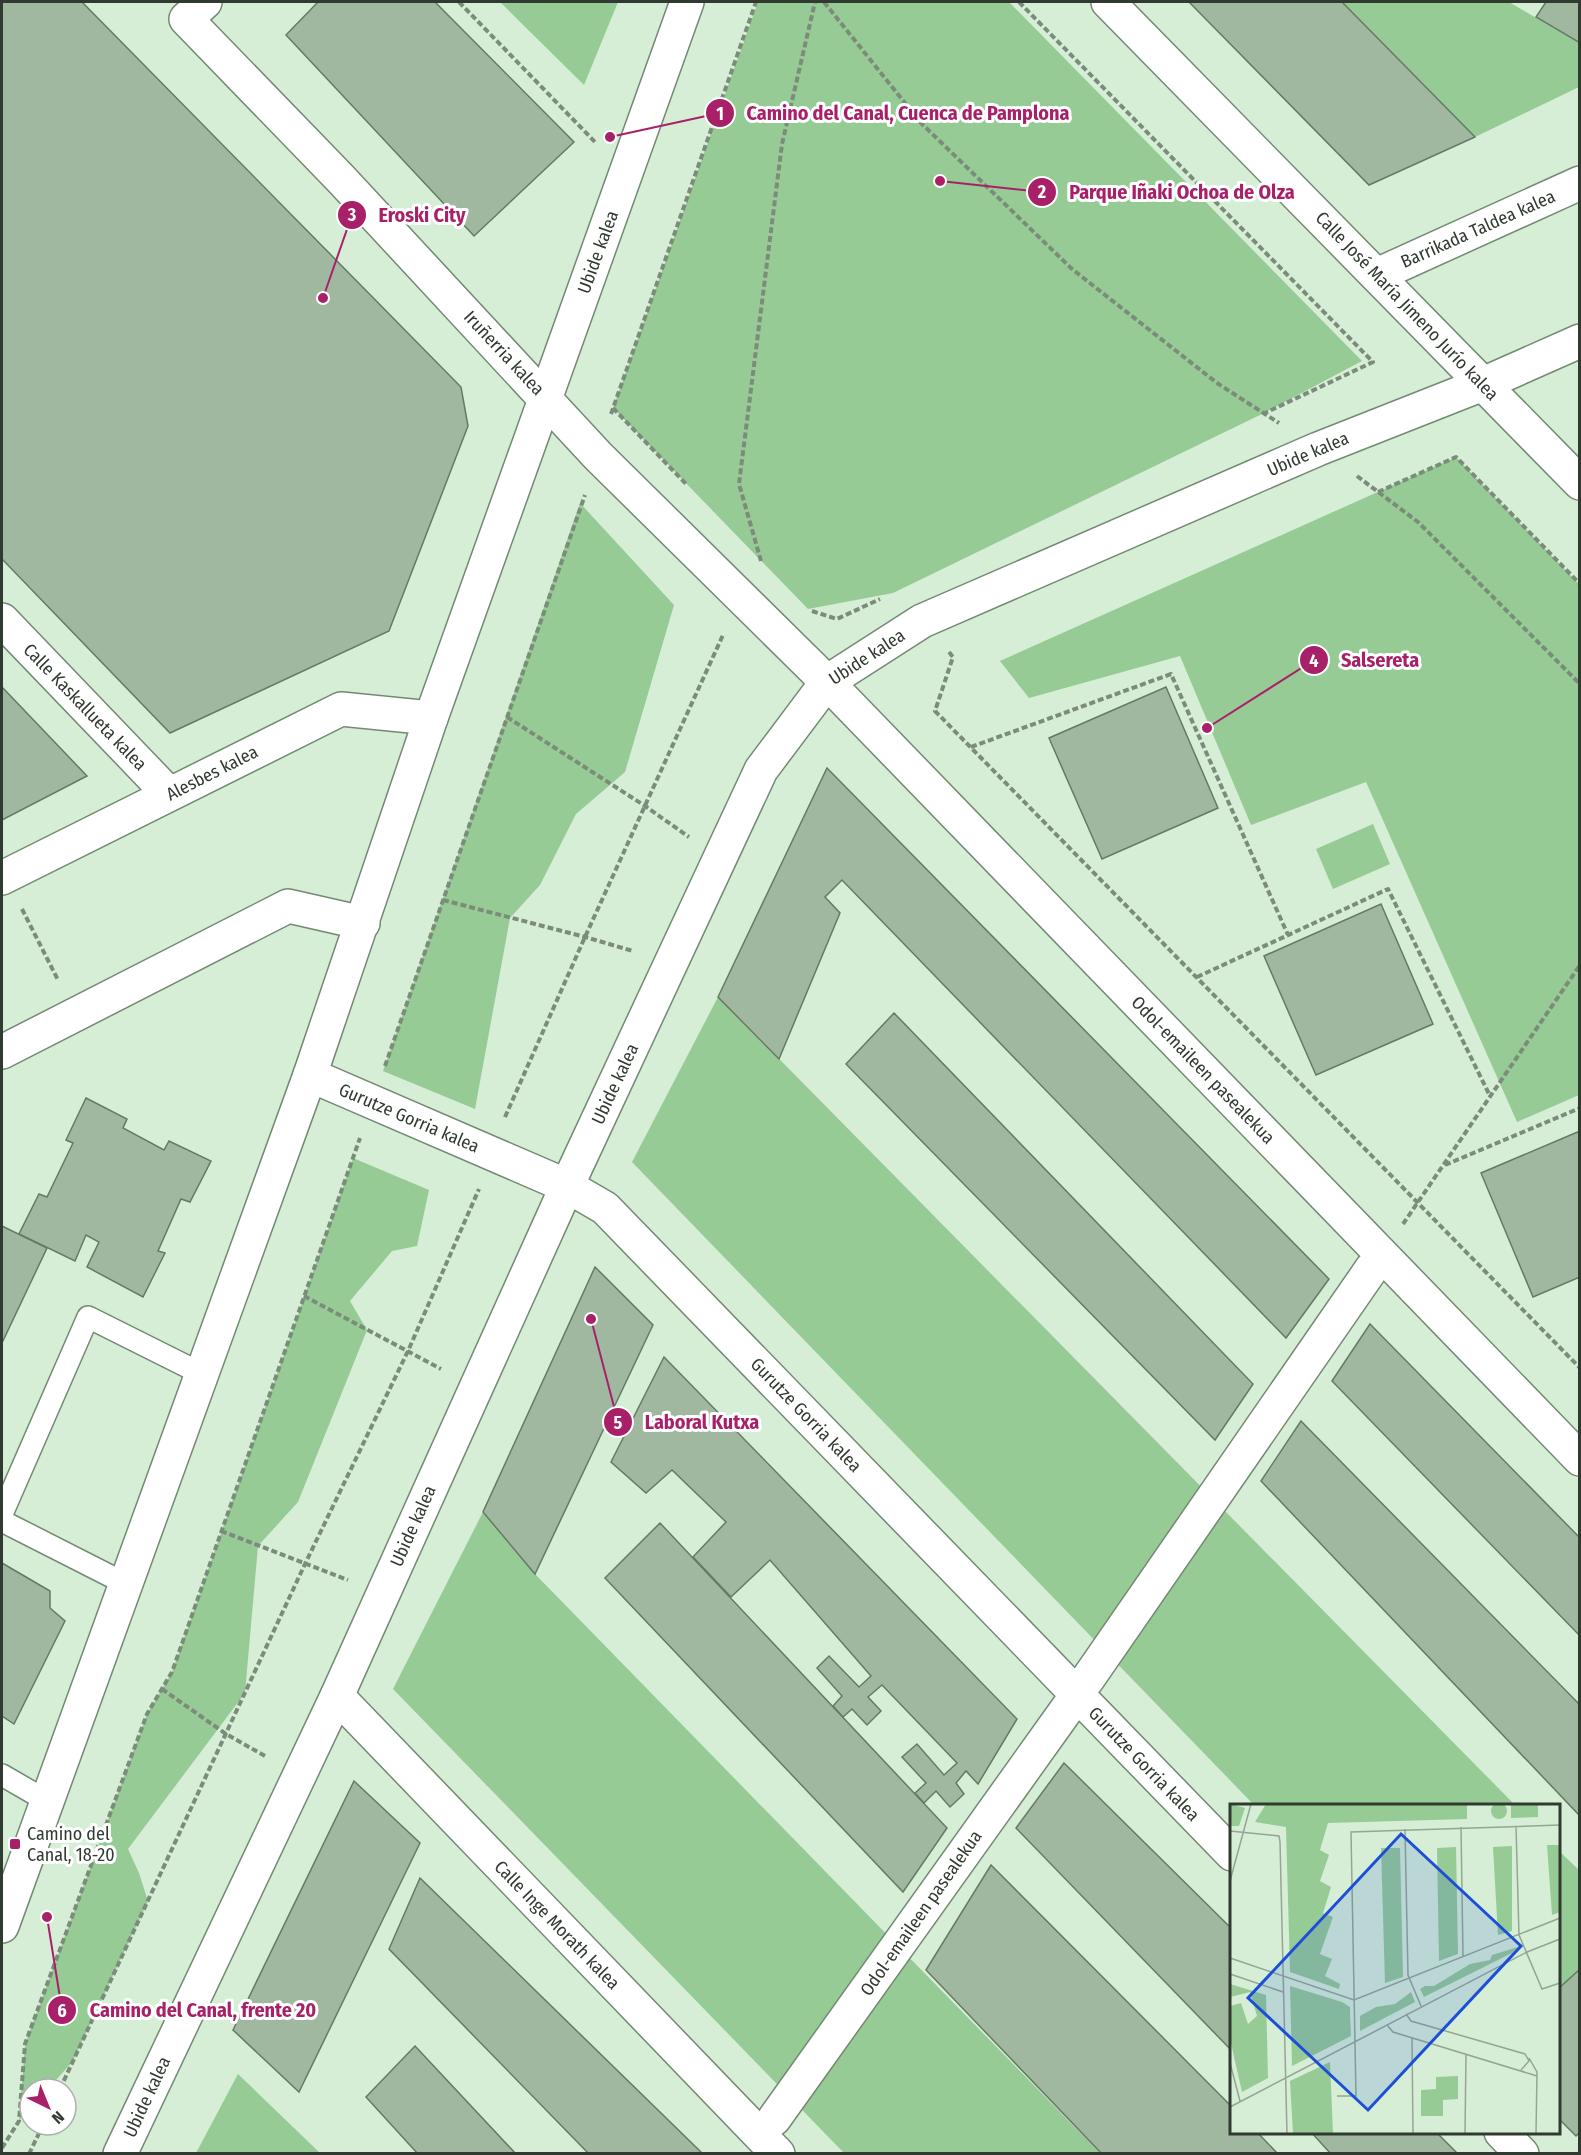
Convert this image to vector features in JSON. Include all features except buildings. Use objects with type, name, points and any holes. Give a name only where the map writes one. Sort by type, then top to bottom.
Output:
[{"type":"street","name":"Ubide kalea","points":[[2,1926],[310,1076],[431,718],[687,2]]},
{"type":"street","name":"Calle José María Jimeno Jurío kalea","points":[[1108,2],[1580,483]]},
{"type":"street","name":"Iruñerria kalea","points":[[187,7],[341,179],[598,456],[827,682]]},
{"type":"street","name":"Barrikada Taldea kalea","points":[[1377,275],[1580,183]]},
{"type":"street","points":[[1483,384],[1580,340]]},
{"type":"street","name":"Ubide kalea","points":[[120,2154],[337,1696],[567,1185],[760,770],[827,682],[922,621],[1318,449],[1483,384]]},
{"type":"street","name":"Calle Kaskallueta kalea","points":[[2,620],[169,794]]},
{"type":"street","name":"Odol-emaileen pasealekua","points":[[827,682],[1580,1459]]},
{"type":"street","name":"Alesbes kalea","points":[[3,877],[340,709],[431,718]]},
{"type":"street","points":[[2,1053],[288,906],[363,923]]},
{"type":"street","name":"Gurutze Gorria kalea","points":[[310,1076],[567,1185],[605,1208],[1230,1852]]},
{"type":"street","name":"Odol-emaileen pasealekua","points":[[774,2119],[1078,1693],[1372,1269]]},
{"type":"street","name":"Calle Inge Morath kalea","points":[[337,1696],[760,2152]]},
{"type":"street","points":[[1502,2134],[1522,2154]]},
{"type":"lane","points":[[2,1514],[88,1317],[202,1374]]},
{"type":"lane","points":[[2,1521],[126,1584]]},
{"type":"lane","points":[[2,1776],[47,1801]]},
{"type":"path","points":[[459,2],[626,173]]},
{"type":"path","points":[[610,417],[756,2]]},
{"type":"path","points":[[66,2077],[305,1564],[408,1351],[477,1197],[510,1102],[715,650],[761,562],[739,484],[782,144],[815,2]]},
{"type":"path","points":[[824,2],[921,123],[1072,269],[1217,383],[1318,449],[1418,522],[1580,684]]},
{"type":"path","points":[[1019,2],[1373,362],[1264,413]]},
{"type":"path","points":[[613,408],[687,485]]},
{"type":"path","points":[[1378,492],[1456,457],[1580,584]]},
{"type":"path","points":[[383,1071],[587,488]]},
{"type":"path","points":[[752,553],[769,570]]},
{"type":"path","points":[[808,609],[837,619],[898,591],[953,657],[935,711],[1580,1368]]},
{"type":"path","points":[[971,747],[1171,674],[1288,935]]},
{"type":"path","points":[[507,717],[645,806],[719,858]]},
{"type":"path","points":[[3,877],[76,1014]]},
{"type":"path","points":[[1197,977],[1388,889],[1490,1096]]},
{"type":"path","points":[[443,900],[585,937],[671,963]]},
{"type":"path","points":[[1400,1228],[1580,965]]},
{"type":"path","points":[[1442,1166],[1580,1108]]},
{"type":"path","points":[[2,2148],[20,2121],[25,2044],[147,1714],[172,1672],[360,1137]]},
{"type":"path","points":[[304,1296],[476,1388]]},
{"type":"path","points":[[221,1532],[383,1592]]},
{"type":"path","points":[[162,1689],[226,1734],[299,1776]]},
{"type":"path","points":[[29,2154],[37,2137]]},
{"type":"green space","points":[[500,2],[618,2],[584,85]]},
{"type":"green space","points":[[758,2],[1009,2],[1362,361],[1264,413],[893,593],[808,609],[613,408]]},
{"type":"green space","points":[[1342,2],[1509,2],[1579,43],[1579,87],[1475,137]]},
{"type":"green space","points":[[1456,457],[1579,584],[1579,1095],[1517,1122],[1366,782],[1251,825],[1180,656],[1029,698],[1000,661]]},
{"type":"green space","points":[[580,503],[674,605],[625,772],[576,814],[540,885],[510,918],[475,1109],[383,1071]]},
{"type":"green space","points":[[1373,824],[1390,864],[1333,889],[1316,849]]},
{"type":"green space","points":[[718,997],[1514,1804],[1253,1804],[632,1162]]},
{"type":"green space","points":[[353,1158],[429,1190],[417,1246],[392,1251],[350,1301],[367,1330],[298,1502],[258,1546],[245,1693],[128,1849],[148,1901],[73,2061],[59,2077],[22,2077],[25,2044],[147,1714],[172,1672]]},
{"type":"green space","points":[[483,1512],[535,1574],[1100,2153],[844,2153],[393,1689]]},
{"type":"green space","points":[[1560,1852],[1580,1871],[1579,1969],[1560,1988]]},
{"type":"green space","points":[[238,2074],[320,2153],[196,2153]]},
{"type":"place","name":"Camino del Canal, Cuenca de Pamplona","points":[[610,137]]},
{"type":"place","name":"Parque Iñaki Ochoa de Olza","points":[[940,181]]},
{"type":"place","name":"Eroski City","points":[[323,298]]},
{"type":"place","name":"Salsereta","points":[[1207,728]]},
{"type":"place","name":"Laboral Kutxa","points":[[591,1319]]},
{"type":"place","name":"Camino del Canal, 18-20","points":[[15,1844]]},
{"type":"place","name":"Camino del Canal, frente 20","points":[[47,1917]]}]
